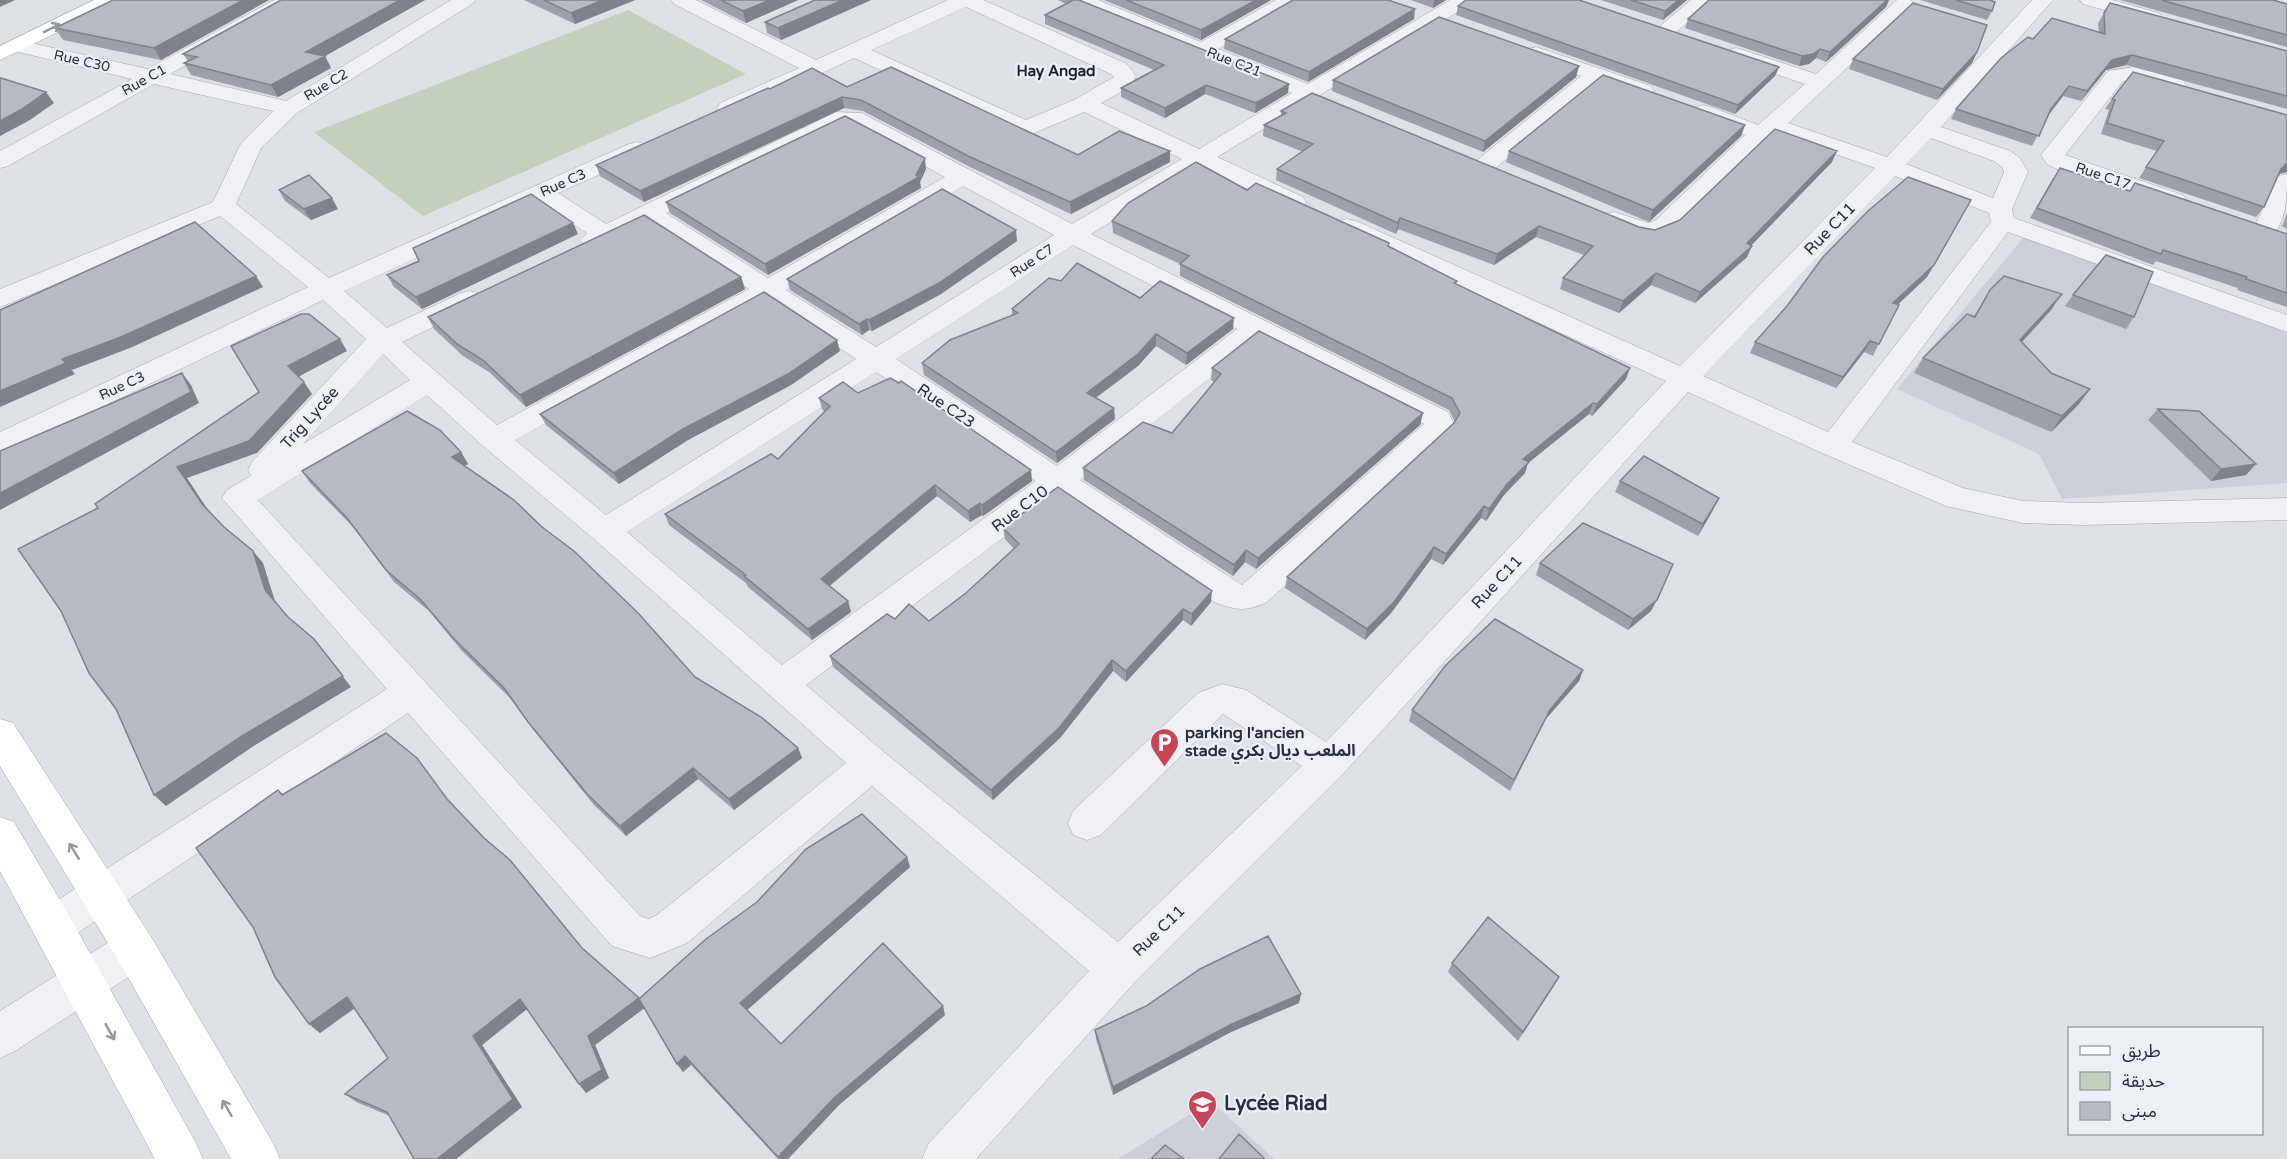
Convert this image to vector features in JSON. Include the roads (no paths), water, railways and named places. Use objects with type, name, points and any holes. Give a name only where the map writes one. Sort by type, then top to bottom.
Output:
[{"type":"main road","points":[[8,50],[109,0]]},
{"type":"main road","points":[[0,734],[135,949],[257,1159]]},
{"type":"main road","points":[[0,834],[180,1159]]},
{"type":"street","name":"Rue C1","points":[[0,162],[288,0]]},
{"type":"street","name":"Rue C2","points":[[223,206],[237,171],[251,145],[289,108],[465,0]]},
{"type":"street","points":[[681,0],[816,68]]},
{"type":"street","points":[[710,116],[854,50],[965,0],[1119,69],[1125,76],[1122,82],[1084,104],[1026,128],[854,50]]},
{"type":"street","name":"Rue C21","points":[[1088,0],[1088,4],[1323,98]]},
{"type":"street","points":[[1203,49],[1290,0]]},
{"type":"street","points":[[1666,30],[1703,0]]},
{"type":"street","name":"Rue C11","points":[[945,1159],[1119,969],[1329,764],[1684,379],[1927,129],[1999,32],[2043,0]]},
{"type":"street","points":[[2090,0],[2167,21]]},
{"type":"street","points":[[1591,209],[1651,232],[1665,225],[1766,129],[1820,82],[1898,2],[1925,10]]},
{"type":"street","points":[[1406,7],[1453,14]]},
{"type":"street","name":"Rue C7","points":[[605,531],[1073,234],[1199,159],[1323,98],[1453,14]]},
{"type":"street","points":[[1644,22],[1688,38]]},
{"type":"street","points":[[746,32],[767,23]]},
{"type":"street","points":[[1512,44],[1662,98]]},
{"type":"street","points":[[1721,49],[1820,82]]},
{"type":"street","name":"Rue C30","points":[[8,50],[148,77],[289,108]]},
{"type":"street","name":"Rue C17","points":[[2198,208],[2055,159],[2053,155],[2116,76],[2134,73],[2200,92]]},
{"type":"street","points":[[1485,165],[1597,74]]},
{"type":"street","points":[[1084,104],[1199,159],[1684,379],[1833,446],[1957,498],[2024,512],[2083,514],[2287,509]]},
{"type":"street","points":[[1684,106],[1891,166],[2002,216],[2287,324]]},
{"type":"street","points":[[574,249],[844,117],[854,118],[962,177],[1255,329]]},
{"type":"street","points":[[1833,446],[2002,216],[2016,172],[2012,163],[2002,156],[1927,129]]},
{"type":"street","name":"Rue C3","points":[[0,444],[326,289],[658,140]]},
{"type":"street","points":[[1463,156],[1506,174]]},
{"type":"street","points":[[494,439],[766,290],[962,177]]},
{"type":"street","points":[[2265,230],[2287,181]]},
{"type":"street","points":[[542,193],[606,234]]},
{"type":"street","points":[[0,299],[223,206],[326,289],[494,439],[605,531],[872,764],[1119,969]]},
{"type":"street","name":"Rue C23","points":[[648,213],[877,360],[1228,594],[1244,598],[1255,593],[1441,423],[1438,419],[1255,329]]},
{"type":"street","points":[[383,339],[490,289]]},
{"type":"street","name":"Rue C10","points":[[781,685],[1058,480],[1255,329]]},
{"type":"street","name":"Trig Lycée","points":[[238,498],[383,339]]},
{"type":"street","points":[[429,381],[238,498],[627,932],[650,939],[672,929],[872,764]]},
{"type":"street","points":[[53,926],[411,692]]},
{"type":"street","points":[[1087,823],[1211,703],[1222,699],[1233,700],[1329,764]]},
{"type":"street","points":[[0,1036],[135,949]]},
{"type":"place","name":"parking l'ancien stade الملعب ديال بكري","points":[[1164,768]]},
{"type":"place","name":"Lycée Riad","points":[[1203,1130]]},
{"type":"district","name":"Hay Angad","points":[[1056,71]]}]
